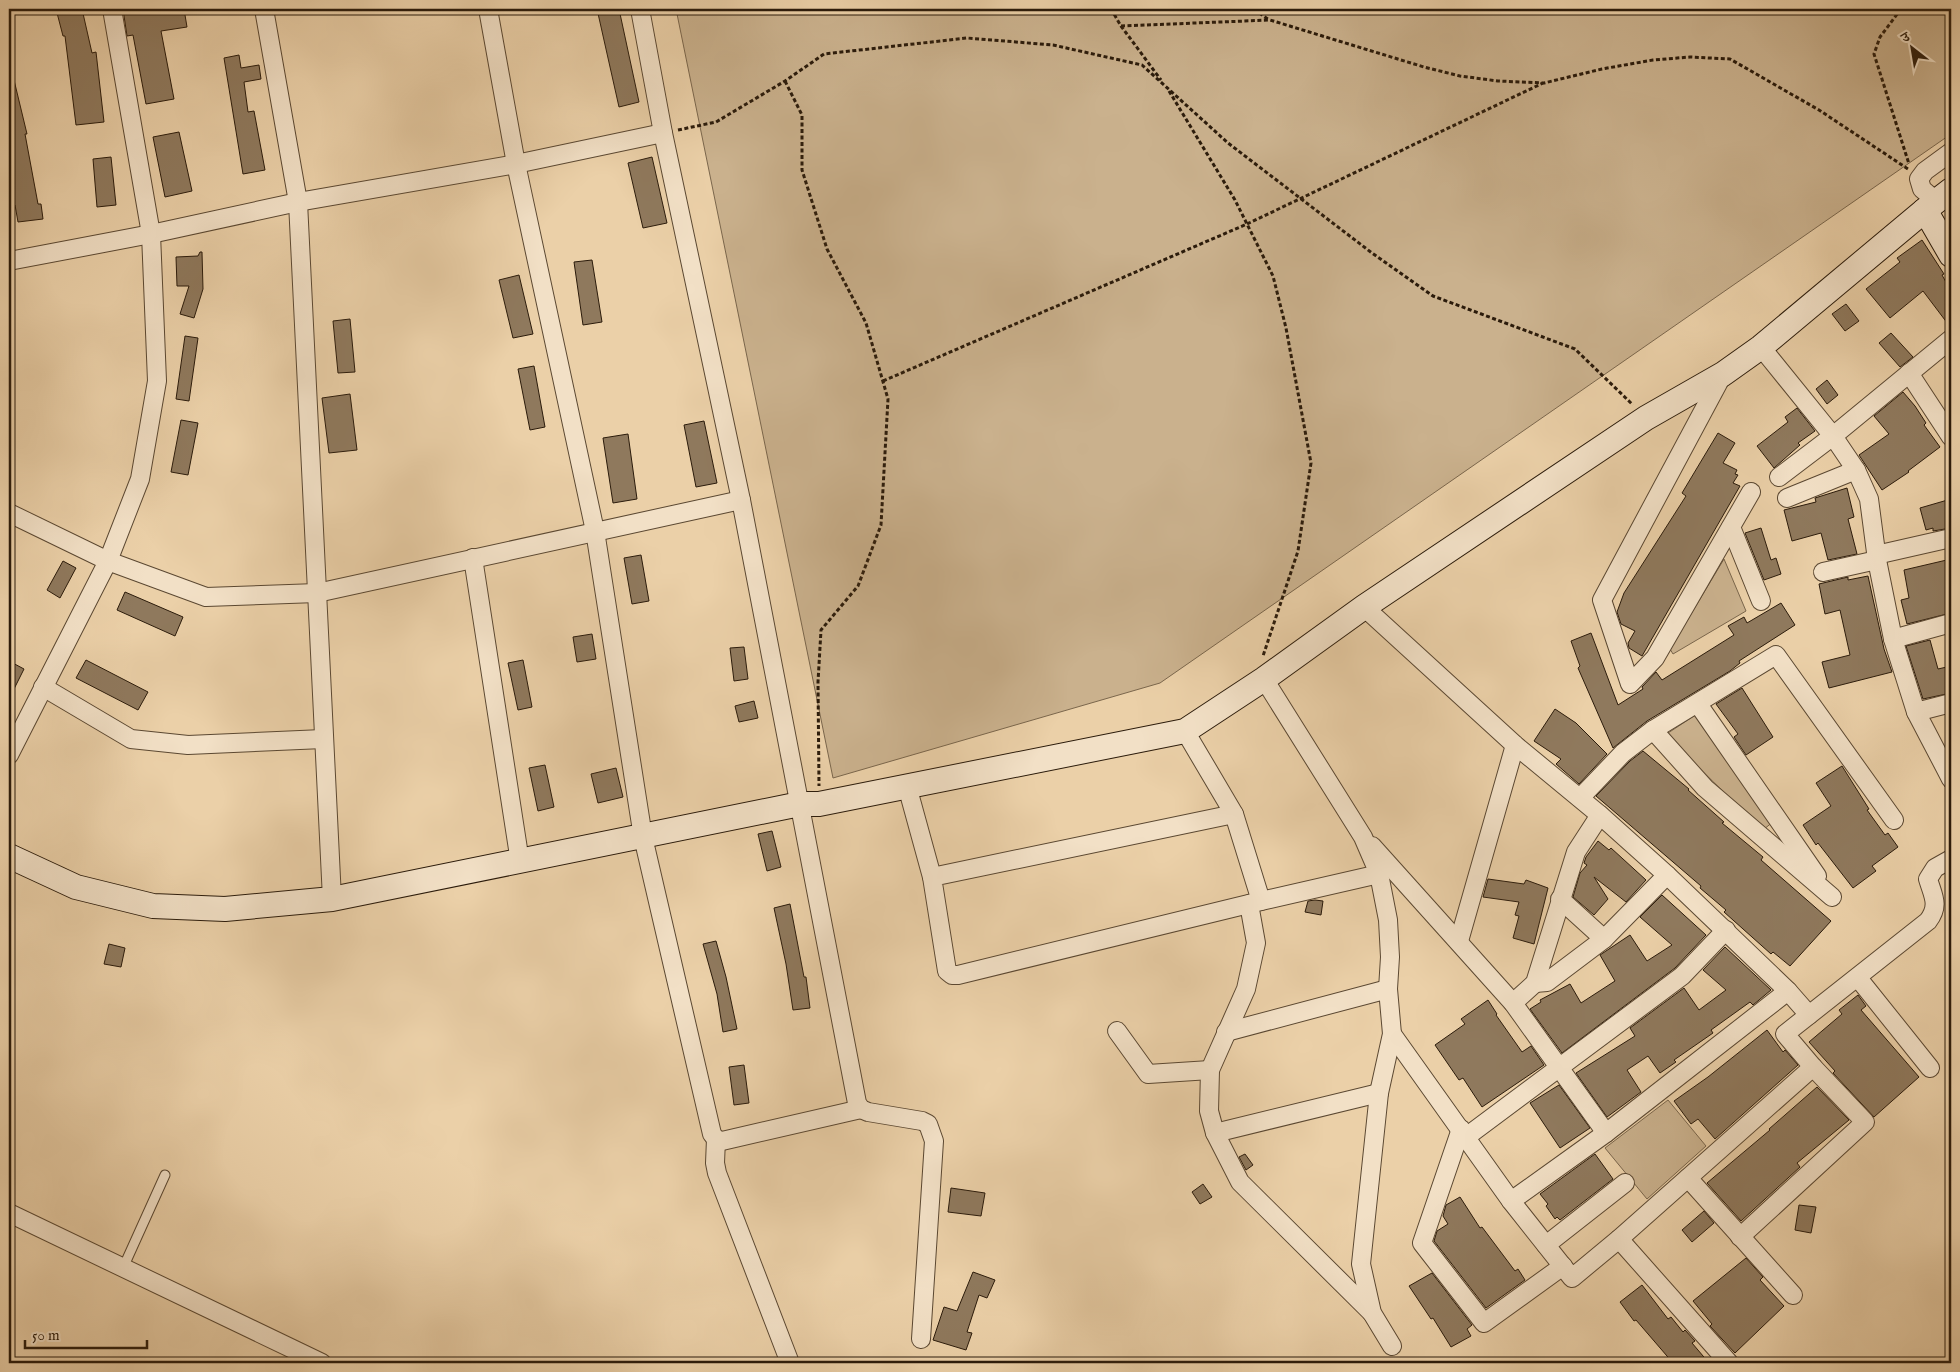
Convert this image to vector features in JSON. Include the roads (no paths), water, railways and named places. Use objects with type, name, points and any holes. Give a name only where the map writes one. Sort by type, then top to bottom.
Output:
[{"type":"street","points":[[9,754],[108,561],[140,479],[157,381],[151,234],[112,9]]},
{"type":"street","points":[[264,9],[298,202],[332,899]]},
{"type":"street","points":[[488,9],[516,164],[595,531],[644,837],[712,1134],[716,1140],[715,1164],[717,1173],[790,1363]]},
{"type":"street","points":[[640,9],[663,133],[741,500],[809,804],[857,1102],[861,1109]]},
{"type":"street","points":[[9,261],[151,234],[298,202],[516,164],[663,133]]},
{"type":"street","points":[[1942,200],[1922,189],[1919,179],[1925,171],[1951,152]]},
{"type":"street","points":[[1942,200],[1951,255]]},
{"type":"street","points":[[9,856],[76,887],[153,906],[225,909],[332,899],[1185,731],[1264,679],[1364,607],[1646,418],[1723,374],[1761,347],[1942,200]]},
{"type":"street","points":[[1779,477],[1951,338]]},
{"type":"street","points":[[1761,347],[1832,436],[1856,470],[1869,499],[1877,557],[1893,639],[1916,712],[1951,779]]},
{"type":"street","points":[[1909,373],[1951,437]]},
{"type":"street","points":[[1723,374],[1602,600],[1630,684],[1655,658],[1751,492]]},
{"type":"street","points":[[1787,498],[1856,470]]},
{"type":"street","points":[[9,513],[108,561],[206,597],[317,593],[741,500]]},
{"type":"street","points":[[1731,526],[1761,601]]},
{"type":"street","points":[[1823,572],[1951,538]]},
{"type":"street","points":[[473,558],[520,862]]},
{"type":"street","points":[[1364,607],[1515,745],[1580,798],[1667,875],[1788,991],[1809,1015]]},
{"type":"street","points":[[1893,639],[1951,622]]},
{"type":"street","points":[[1580,798],[1623,753],[1653,730],[1776,655],[1894,820]]},
{"type":"street","points":[[1264,679],[1363,837],[1379,874],[1388,920],[1390,957],[1388,989],[1392,1034],[1380,1093],[1361,1264],[1372,1313]]},
{"type":"street","points":[[42,687],[131,739],[188,745],[323,738]]},
{"type":"street","points":[[1916,712],[1951,703]]},
{"type":"street","points":[[1653,730],[1705,788],[1832,897],[1698,704]]},
{"type":"street","points":[[1185,731],[1234,814],[1255,902],[1256,942],[1246,989],[1210,1070],[1209,1110],[1214,1132],[1240,1182],[1372,1313],[1392,1346]]},
{"type":"street","points":[[1459,942],[1515,745]]},
{"type":"street","points":[[907,786],[932,877],[947,971],[952,975],[1379,874]]},
{"type":"street","points":[[932,877],[1234,814]]},
{"type":"street","points":[[1513,1003],[1535,982],[1576,852],[1600,816]]},
{"type":"street","points":[[1363,837],[1513,1003],[1606,1133]]},
{"type":"street","points":[[1740,1237],[1865,1122],[1812,1067],[1785,1034],[1928,921],[1936,906],[1928,879],[1935,868],[1951,859]]},
{"type":"street","points":[[1535,982],[1548,982],[1604,939],[1667,875]]},
{"type":"street","points":[[1560,899],[1604,939]]},
{"type":"street","points":[[1563,1266],[1484,1323],[1422,1243],[1464,1133],[1559,1068],[1682,976],[1726,930]]},
{"type":"street","points":[[1858,978],[1930,1068]]},
{"type":"street","points":[[1226,1032],[1388,989]]},
{"type":"street","points":[[1511,1201],[1606,1133],[1788,991]]},
{"type":"street","points":[[1117,1031],[1148,1074],[1210,1070]]},
{"type":"street","points":[[1392,1034],[1511,1201],[1572,1278],[1619,1239],[1812,1067]]},
{"type":"street","points":[[1214,1132],[1380,1093]]},
{"type":"street","points":[[716,1140],[722,1141],[861,1109],[868,1112],[922,1121],[928,1124],[934,1142],[922,1339]]},
{"type":"street","points":[[1688,1178],[1793,1296]]},
{"type":"street","points":[[1546,1245],[1624,1183]]},
{"type":"street","points":[[9,1213],[322,1363]]},
{"type":"street","points":[[1619,1239],[1729,1363]]},
{"type":"lane","points":[[123,1268],[165,1175]]}]
